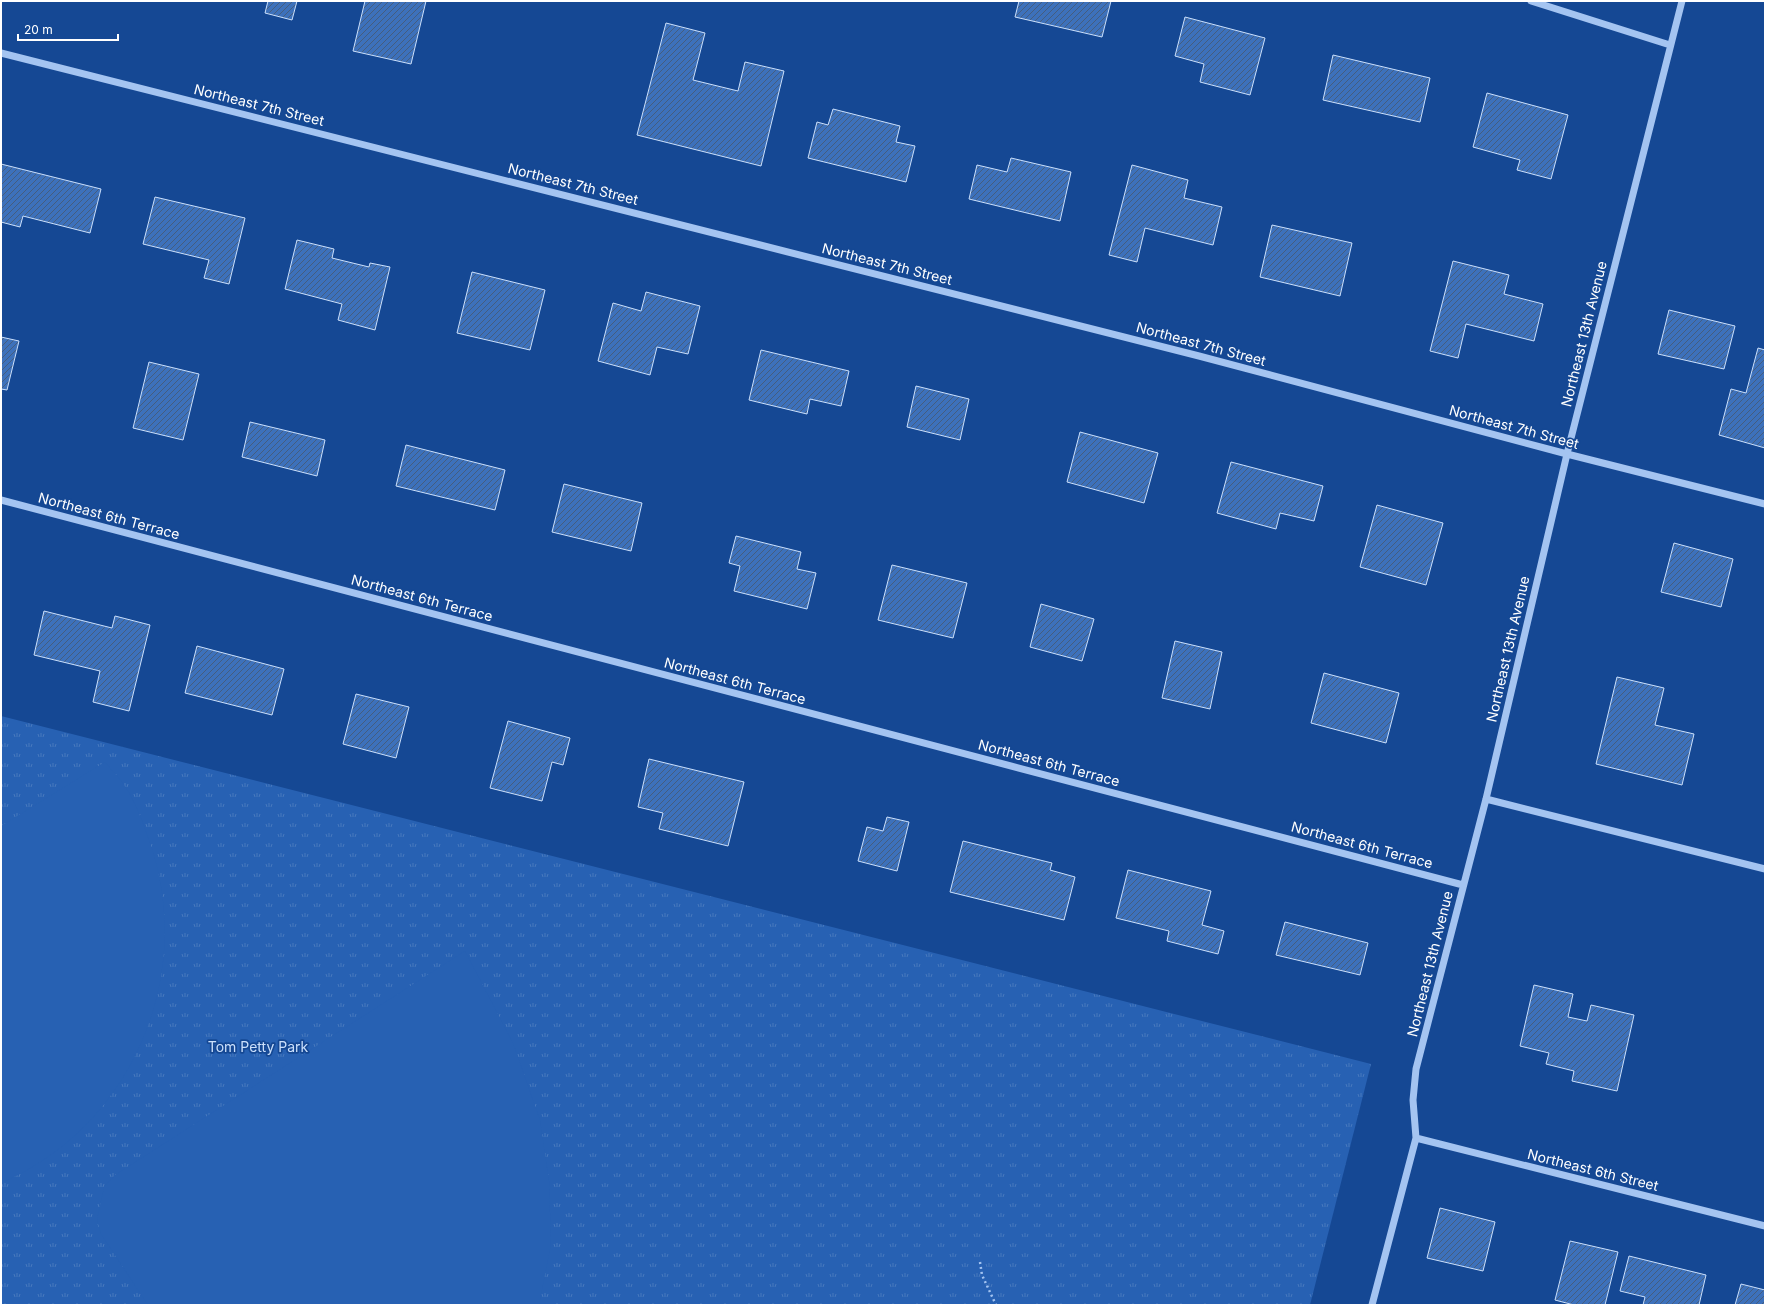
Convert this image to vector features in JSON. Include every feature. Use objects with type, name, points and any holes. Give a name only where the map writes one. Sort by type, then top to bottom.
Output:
[{"type":"street","points":[[1531,1],[1670,46]]},
{"type":"street","name":"Northeast 13th Avenue","points":[[1372,1305],[1416,1138],[1413,1100],[1416,1069],[1486,799],[1567,454],[1682,1]]},
{"type":"street","name":"Northeast 7th Street","points":[[1,53],[1184,352],[1567,454],[1765,504]]},
{"type":"street","name":"Northeast 6th Terrace","points":[[1,500],[1463,885]]},
{"type":"street","points":[[1486,799],[1765,869]]},
{"type":"street","name":"Northeast 6th Street","points":[[1416,1138],[1765,1226]]},
{"type":"path","points":[[980,1262],[982,1275],[996,1305]]},
{"type":"green space","name":"Tom Petty Park","points":[[1,716],[1371,1064],[1310,1305],[1,1305]]},
{"type":"green space","points":[[105,762],[120,779],[132,798],[149,840],[162,891],[165,942],[158,993],[142,1041],[118,1085],[86,1125],[47,1158],[1,1183],[1,826]]},
{"type":"green space","points":[[465,951],[513,1043],[540,1120],[549,1181],[551,1244],[539,1305],[148,1305],[101,1234],[97,1220],[104,1187],[115,1175]]},
{"type":"building","points":[[268,1],[297,1],[292,20],[265,13]]},
{"type":"building","points":[[365,1],[426,1],[411,64],[353,51]]},
{"type":"building","points":[[1019,1],[1111,1],[1102,37],[1015,17]]},
{"type":"building","points":[[1185,17],[1265,38],[1250,95],[1200,82],[1204,64],[1175,56]]},
{"type":"building","points":[[666,23],[705,33],[693,80],[738,91],[745,62],[784,71],[761,166],[637,135]]},
{"type":"building","points":[[1333,55],[1430,78],[1420,122],[1323,100]]},
{"type":"building","points":[[1487,93],[1568,115],[1551,179],[1517,170],[1520,160],[1473,147]]},
{"type":"building","points":[[833,109],[900,126],[896,142],[915,146],[906,182],[808,158],[817,122],[828,125]]},
{"type":"building","points":[[1011,158],[1071,172],[1060,221],[969,199],[977,165],[1007,172]]},
{"type":"building","points":[[1,164],[101,189],[90,233],[23,216],[20,227],[1,222]]},
{"type":"building","points":[[1132,165],[1188,180],[1184,198],[1222,207],[1213,245],[1145,228],[1137,262],[1109,255]]},
{"type":"building","points":[[155,197],[245,218],[229,284],[204,278],[209,260],[143,244]]},
{"type":"building","points":[[1272,225],[1352,243],[1340,296],[1260,277]]},
{"type":"building","points":[[297,240],[334,249],[332,258],[369,267],[370,263],[390,267],[375,330],[338,320],[342,304],[285,289]]},
{"type":"building","points":[[1453,261],[1509,275],[1504,294],[1543,304],[1534,341],[1466,324],[1458,358],[1430,351]]},
{"type":"building","points":[[472,272],[545,290],[530,350],[457,333]]},
{"type":"building","points":[[646,292],[700,306],[688,354],[657,347],[650,375],[598,361],[613,303],[641,311]]},
{"type":"building","points":[[1669,310],[1735,326],[1724,369],[1658,354]]},
{"type":"building","points":[[1,337],[19,341],[7,390],[1,389]]},
{"type":"building","points":[[1758,348],[1765,350],[1765,448],[1719,435],[1731,389],[1746,393]]},
{"type":"building","points":[[761,350],[849,371],[841,406],[810,399],[807,414],[749,400]]},
{"type":"building","points":[[149,362],[199,374],[183,440],[133,428]]},
{"type":"building","points":[[916,386],[969,399],[960,440],[907,427]]},
{"type":"building","points":[[250,422],[325,440],[317,476],[242,457]]},
{"type":"building","points":[[1080,432],[1158,453],[1144,503],[1067,482]]},
{"type":"building","points":[[406,445],[505,470],[495,510],[396,486]]},
{"type":"building","points":[[1231,462],[1323,486],[1314,521],[1280,513],[1276,529],[1217,513]]},
{"type":"building","points":[[564,484],[642,503],[631,551],[552,532]]},
{"type":"building","points":[[1377,505],[1443,523],[1426,585],[1360,567]]},
{"type":"building","points":[[736,536],[801,552],[797,569],[816,573],[807,609],[734,591],[740,566],[729,563]]},
{"type":"building","points":[[1674,543],[1733,559],[1721,607],[1661,592]]},
{"type":"building","points":[[892,565],[967,583],[953,638],[878,620]]},
{"type":"building","points":[[1041,604],[1094,619],[1082,661],[1030,647]]},
{"type":"building","points":[[44,611],[112,628],[115,616],[150,625],[129,711],[93,702],[100,671],[34,655]]},
{"type":"building","points":[[1175,641],[1222,652],[1210,709],[1162,698]]},
{"type":"building","points":[[197,646],[284,669],[272,715],[185,693]]},
{"type":"building","points":[[1324,673],[1399,693],[1386,743],[1311,723]]},
{"type":"building","points":[[1617,677],[1664,688],[1655,725],[1694,734],[1682,785],[1596,764]]},
{"type":"building","points":[[356,694],[409,707],[396,758],[343,744]]},
{"type":"building","points":[[508,721],[570,738],[563,765],[552,762],[542,801],[490,788]]},
{"type":"building","points":[[649,759],[744,782],[728,846],[659,829],[663,813],[638,807]]},
{"type":"building","points":[[887,817],[909,822],[897,871],[858,861],[867,827],[883,831]]},
{"type":"building","points":[[963,841],[1052,863],[1050,870],[1075,877],[1064,920],[950,892]]},
{"type":"building","points":[[1128,870],[1211,891],[1202,925],[1224,931],[1218,954],[1167,941],[1169,931],[1116,918]]},
{"type":"building","points":[[1285,922],[1368,943],[1360,975],[1276,955]]},
{"type":"building","points":[[1534,985],[1573,994],[1568,1017],[1587,1021],[1591,1005],[1634,1015],[1617,1091],[1572,1081],[1574,1071],[1546,1064],[1549,1053],[1520,1046]]},
{"type":"building","points":[[1440,1208],[1495,1222],[1483,1271],[1427,1258]]},
{"type":"building","points":[[1570,1241],[1618,1252],[1605,1305],[1574,1305],[1555,1300]]},
{"type":"building","points":[[1629,1256],[1706,1275],[1699,1305],[1643,1305],[1645,1297],[1620,1291]]},
{"type":"building","points":[[1741,1284],[1765,1290],[1765,1305],[1735,1305]]}]
